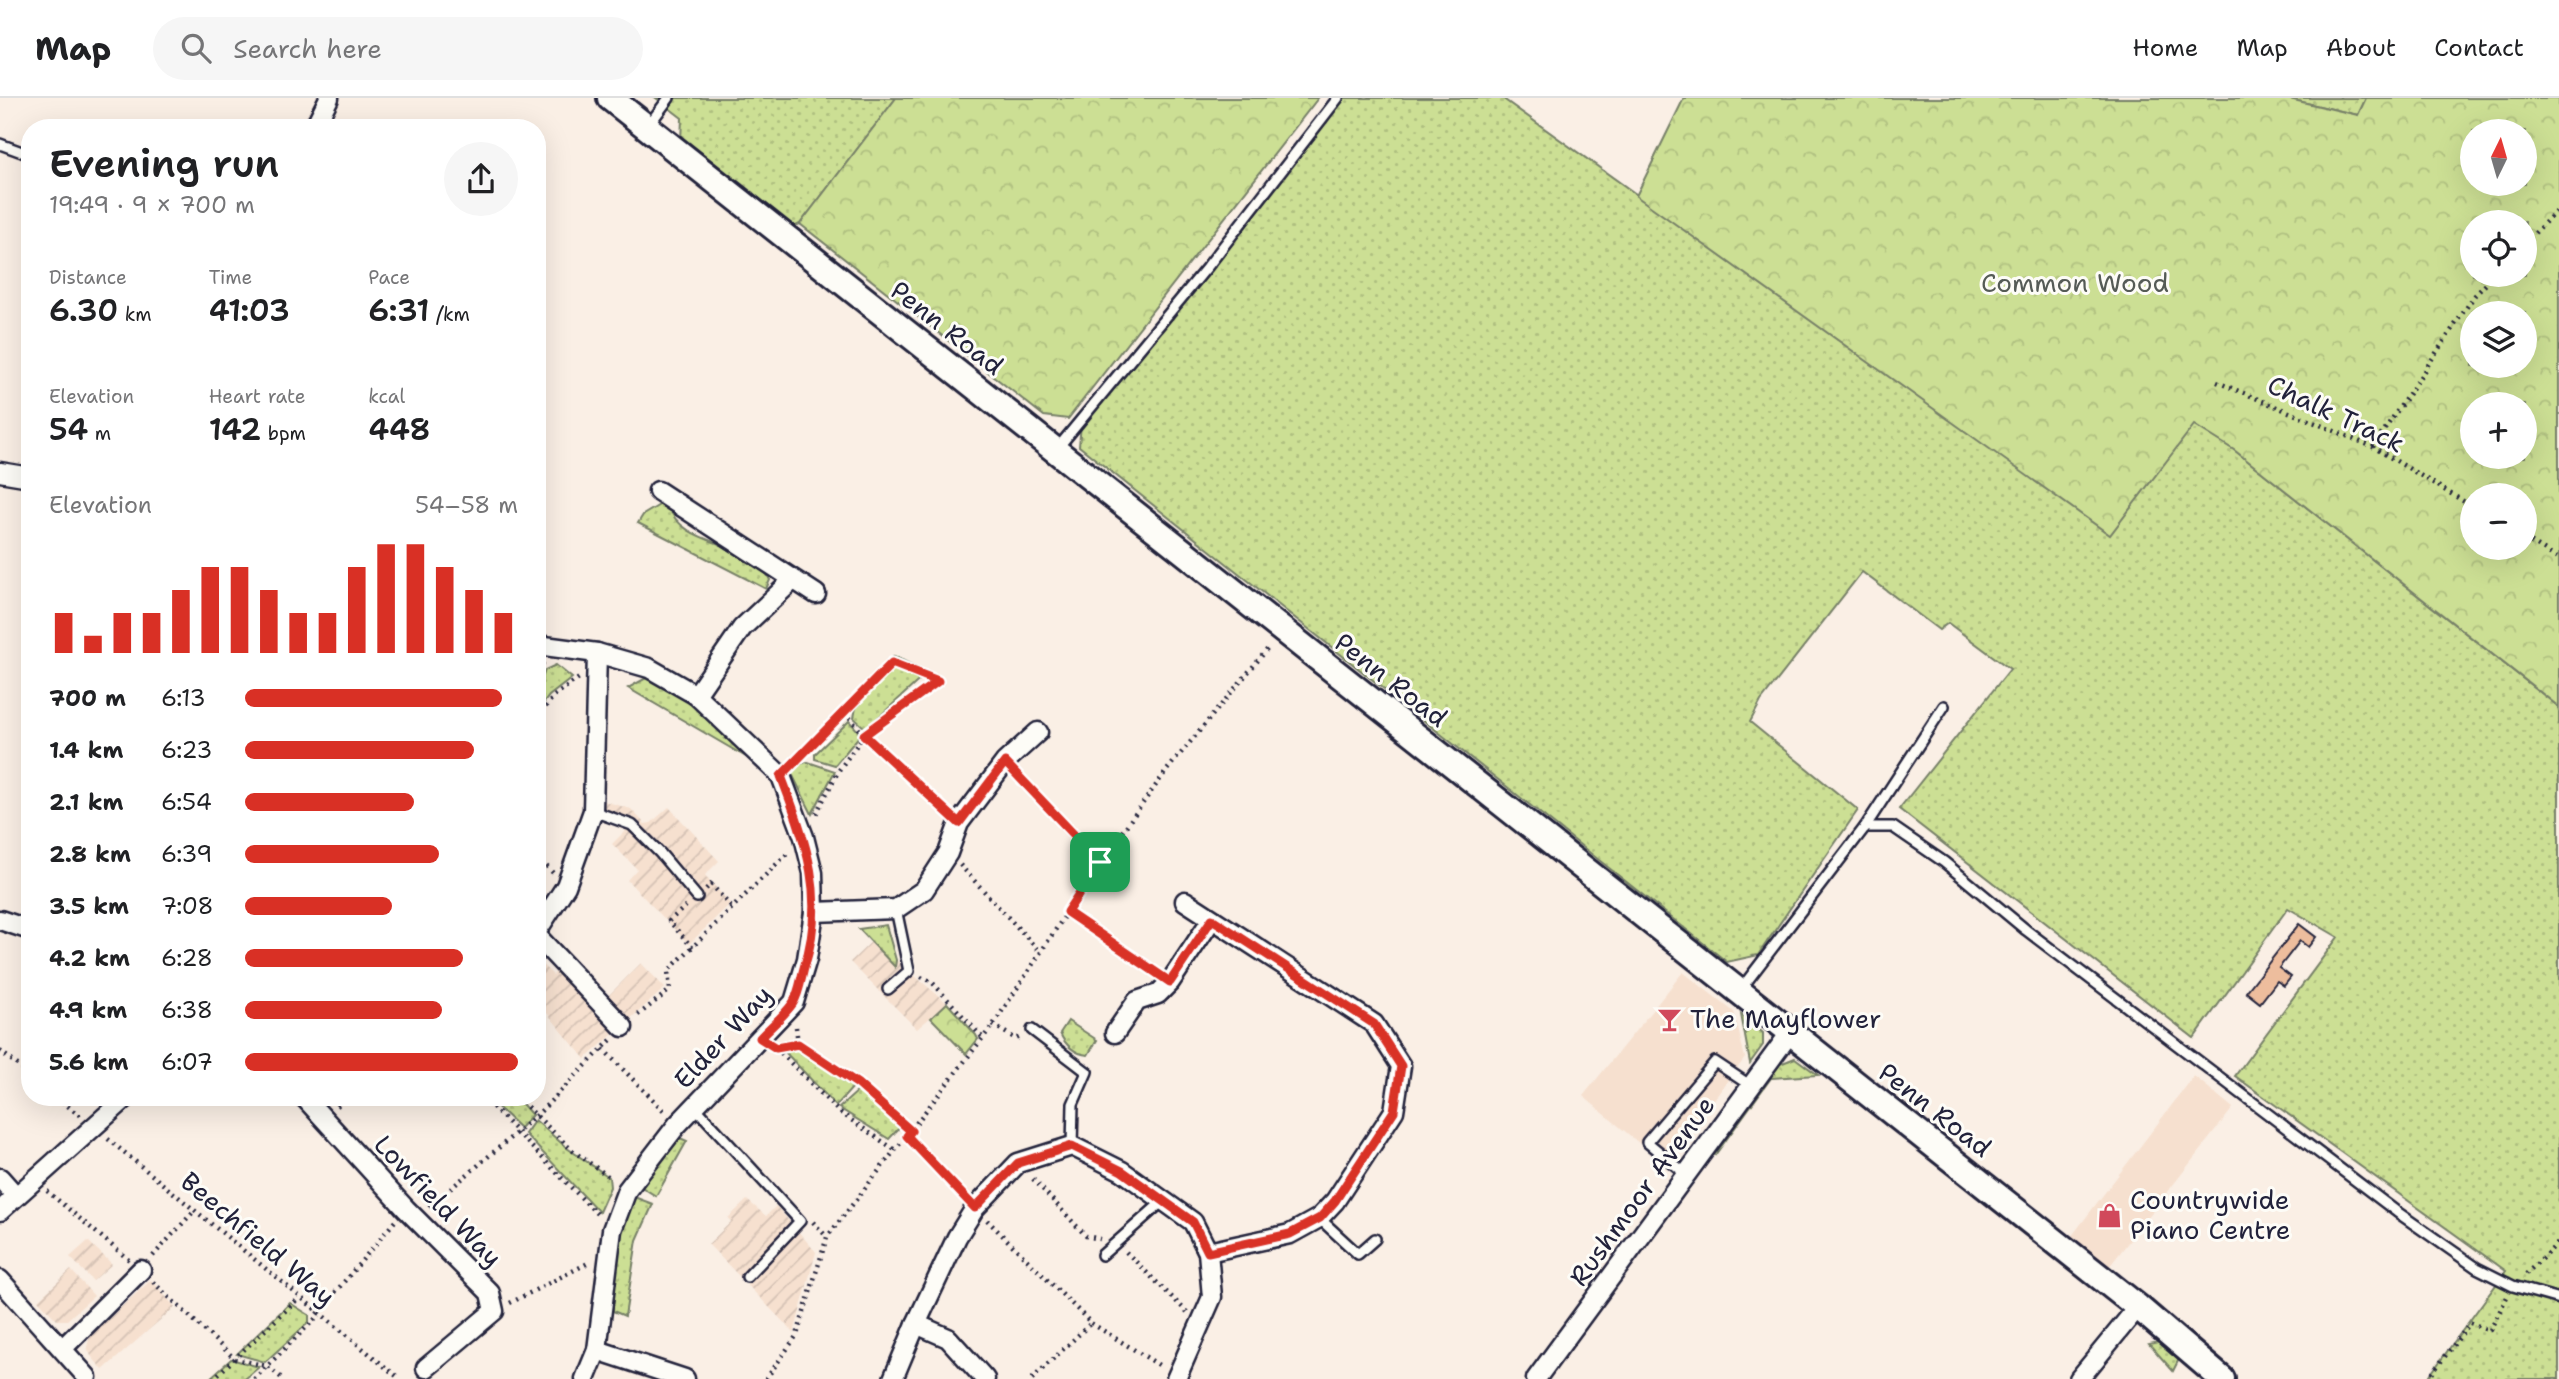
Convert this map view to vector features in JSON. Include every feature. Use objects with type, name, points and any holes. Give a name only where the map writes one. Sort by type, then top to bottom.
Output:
[{"type":"main road","name":"Penn Road","points":[[610,98],[2138,1307],[2222,1379]]},
{"type":"street","points":[[318,119],[329,98]]},
{"type":"street","points":[[0,472],[21,476]]},
{"type":"street","points":[[658,491],[816,594]]},
{"type":"street","points":[[696,695],[742,628],[793,580]]},
{"type":"street","name":"Elder Way","points":[[546,647],[649,668],[696,695],[781,776],[804,837],[813,873],[814,912],[807,959],[794,1002],[768,1043],[677,1125],[627,1190],[612,1230],[597,1350],[585,1379]]},
{"type":"street","points":[[546,919],[566,886],[593,811],[596,659]]},
{"type":"street","points":[[814,912],[896,909],[924,890],[948,853],[959,823],[1005,762],[1038,732]]},
{"type":"street","points":[[1185,901],[1374,1024],[1401,1066],[1394,1111],[1335,1201],[1320,1218],[1290,1234],[1208,1252]]},
{"type":"street","points":[[1115,1034],[1137,1001],[1158,994],[1170,982],[1212,919]]},
{"type":"street","points":[[0,920],[21,927]]},
{"type":"street","points":[[546,944],[623,1027]]},
{"type":"street","name":"Rushmoor Avenue","points":[[1536,1379],[1790,1033]]},
{"type":"street","points":[[0,1211],[117,1106]]},
{"type":"street","name":"Lowfield Way","points":[[312,1106],[411,1213],[490,1293],[494,1311],[426,1368]]},
{"type":"street","points":[[893,1379],[957,1237],[975,1208],[1018,1163],[1072,1146],[1122,1171],[1193,1222],[1208,1252],[1212,1297],[1177,1378]]},
{"type":"street","points":[[0,1178],[16,1196]]},
{"type":"street","points":[[63,1348],[141,1270]]},
{"type":"street","points":[[0,1280],[87,1377]]},
{"type":"street","points":[[2079,1379],[2138,1307]]},
{"type":"street","points":[[916,1324],[948,1338],[985,1379]]},
{"type":"street","points":[[597,1350],[685,1379]]},
{"type":"lane","points":[[647,127],[669,98]]},
{"type":"lane","points":[[1055,452],[1200,277],[1338,98]]},
{"type":"lane","points":[[0,144],[21,152]]},
{"type":"lane","points":[[1738,993],[1866,827],[1944,706]]},
{"type":"lane","points":[[593,811],[632,825],[697,897]]},
{"type":"lane","points":[[1866,827],[1893,827],[1944,862],[2026,930],[2397,1212],[2477,1268],[2513,1286],[2559,1299]]},
{"type":"lane","points":[[888,989],[909,971],[896,909]]},
{"type":"lane","points":[[1032,1030],[1087,1072],[1073,1104],[1072,1146]]},
{"type":"lane","points":[[1686,1174],[1647,1142],[1715,1062],[1751,1086]]},
{"type":"lane","points":[[695,1107],[800,1221],[747,1276]]},
{"type":"lane","points":[[1102,1255],[1163,1201]]},
{"type":"lane","points":[[1320,1218],[1358,1254],[1375,1239]]},
{"type":"path","points":[[2537,231],[2559,208]]},
{"type":"path","points":[[2372,447],[2483,287]]},
{"type":"path","name":"Chalk Track","points":[[2217,382],[2372,447],[2460,499]]},
{"type":"path","points":[[2537,546],[2559,559]]},
{"type":"path","points":[[766,1379],[797,1335],[827,1237],[993,1025],[1100,862],[1167,770],[1282,631]]},
{"type":"path","points":[[546,706],[596,659]]},
{"type":"path","points":[[254,1379],[318,1315],[411,1213],[536,1116],[623,1027],[670,990],[668,971],[804,837],[839,770],[864,735],[938,681],[892,663],[781,776]]},
{"type":"path","points":[[845,712],[864,735],[959,823]]},
{"type":"path","points":[[1005,762],[1100,862]]},
{"type":"path","points":[[948,853],[1040,952]]},
{"type":"path","points":[[1067,912],[1170,982]]},
{"type":"path","points":[[909,971],[931,981],[982,1037]]},
{"type":"path","points":[[794,1002],[798,1044]]},
{"type":"path","points":[[993,1025],[1016,1039],[1032,1030]]},
{"type":"path","points":[[768,1043],[798,1044],[858,1084],[911,1131]]},
{"type":"path","points":[[768,1043],[838,1111],[895,1150]]},
{"type":"path","points":[[603,1049],[677,1125]]},
{"type":"path","points":[[0,1051],[21,1068]]},
{"type":"path","name":"Beechfield Way","points":[[68,1106],[318,1315],[400,1379]]},
{"type":"path","points":[[492,1106],[612,1230]]},
{"type":"path","points":[[526,1106],[573,1151],[627,1190]]},
{"type":"path","points":[[907,1136],[1091,1323],[1177,1378]]},
{"type":"path","points":[[33,1179],[141,1270],[235,1359],[267,1366],[283,1379]]},
{"type":"path","points":[[141,1270],[195,1210]]},
{"type":"path","points":[[2428,1379],[2470,1323],[2490,1330],[2513,1286],[2559,1242]]},
{"type":"path","points":[[494,1311],[607,1254]]},
{"type":"path","points":[[213,1379],[299,1298]]},
{"type":"path","points":[[1032,1379],[1091,1323]]},
{"type":"shaded area","points":[[604,801],[631,809],[645,824],[651,823],[669,807],[719,861],[705,875],[730,904],[689,944],[627,880],[637,869],[612,844],[626,830],[624,826],[602,816]]},
{"type":"shaded area","points":[[871,942],[894,966],[896,960],[947,1003],[917,1029],[850,962]]},
{"type":"shaded area","points":[[569,958],[604,996],[608,996],[641,963],[665,988],[585,1059],[546,1012],[546,968],[553,975]]},
{"type":"shaded area","points":[[1683,972],[1734,1012],[1745,1058],[1665,1165],[1583,1096]]},
{"type":"shaded area","points":[[2194,1076],[2233,1108],[2109,1267],[2071,1237]]},
{"type":"shaded area","points":[[747,1200],[766,1216],[776,1206],[816,1252],[794,1333],[708,1244],[731,1222],[728,1218]]},
{"type":"shaded area","points":[[88,1241],[112,1264],[93,1281],[70,1257]]},
{"type":"shaded area","points":[[71,1270],[94,1296],[67,1320],[57,1320],[38,1300]]},
{"type":"shaded area","points":[[151,1280],[175,1307],[103,1370],[87,1347],[90,1336]]},
{"type":"green space","points":[[656,98],[896,98],[800,224],[792,228],[681,141],[682,118]]},
{"type":"green space","points":[[896,98],[1318,98],[1068,419],[1044,416],[800,224]]},
{"type":"green space","points":[[1335,98],[1502,98],[2110,534],[2194,424],[2234,450],[2559,707],[2559,1379],[2427,1379],[2506,1271],[2235,1076],[2338,937],[2288,908],[2194,1038],[1899,809],[2010,669],[1948,623],[1939,630],[1862,572],[1761,701],[1750,722],[1858,810],[1758,955],[1727,962],[1079,446],[1081,424]]},
{"type":"green space","name":"Common Wood","points":[[1684,98],[2285,98],[2358,115],[2366,98],[2559,98],[2559,707],[2234,450],[2194,425],[2110,535],[1636,196]]},
{"type":"green space","points":[[2285,98],[2366,98],[2358,115]]},
{"type":"green space","points":[[661,504],[668,505],[676,519],[687,530],[748,556],[770,580],[766,589],[638,523],[643,515]]},
{"type":"green space","points":[[894,656],[927,673],[866,729],[854,718],[856,707]]},
{"type":"green space","points":[[556,665],[572,678],[546,700],[546,670]]},
{"type":"green space","points":[[648,677],[695,703],[742,747],[746,757],[628,688]]},
{"type":"green space","points":[[849,721],[861,734],[835,765],[815,759],[815,754]]},
{"type":"green space","points":[[808,762],[835,771],[812,814],[789,768],[791,764]]},
{"type":"green space","points":[[886,925],[896,960],[895,967],[859,929]]},
{"type":"green space","points":[[947,1003],[978,1039],[966,1054],[931,1018]]},
{"type":"green space","points":[[1741,1014],[1763,1033],[1763,1045],[1750,1063]]},
{"type":"green space","points":[[1068,1021],[1097,1040],[1088,1055],[1075,1051],[1062,1037],[1060,1033]]},
{"type":"green space","points":[[787,1046],[795,1046],[854,1086],[836,1106],[785,1052]]},
{"type":"green space","points":[[1795,1058],[1818,1075],[1771,1078],[1715,1155],[1711,1152],[1775,1066]]},
{"type":"green space","points":[[860,1089],[901,1126],[889,1139],[839,1108]]},
{"type":"green space","points":[[497,1106],[524,1106],[532,1115],[520,1128]]},
{"type":"green space","points":[[535,1120],[567,1148],[609,1177],[610,1187],[599,1212],[525,1134]]},
{"type":"green space","points":[[680,1138],[687,1141],[656,1196],[640,1186]]},
{"type":"green space","points":[[634,1197],[653,1204],[637,1240],[625,1316],[613,1311],[614,1267],[622,1224]]},
{"type":"green space","points":[[290,1303],[309,1315],[309,1322],[265,1362],[237,1354]]},
{"type":"green space","points":[[2163,1341],[2177,1353],[2178,1361],[2173,1371],[2149,1344]]},
{"type":"green space","points":[[231,1359],[259,1367],[245,1379],[209,1379]]},
{"type":"building","points":[[2299,924],[2316,937],[2308,947],[2300,941],[2279,968],[2291,977],[2284,986],[2277,981],[2260,1003],[2246,992]]},
{"type":"place","name":"The Mayflower","points":[[1670,1019]]},
{"type":"place","name":"Countrywide Piano Centre","points":[[2110,1215]]},
{"type":"route","points":[[892,663],[938,681],[864,735],[959,823],[1005,762],[1100,862],[1067,912],[1170,982],[1212,919],[1374,1024],[1401,1066],[1394,1111],[1335,1201],[1320,1218],[1290,1234],[1208,1252],[1193,1222],[1122,1171],[1072,1146],[1018,1163],[975,1208],[907,1136],[911,1131],[858,1084],[798,1044],[776,1048],[760,1038],[794,1002],[807,959],[814,912],[813,873],[804,837],[781,776],[892,663]]}]
